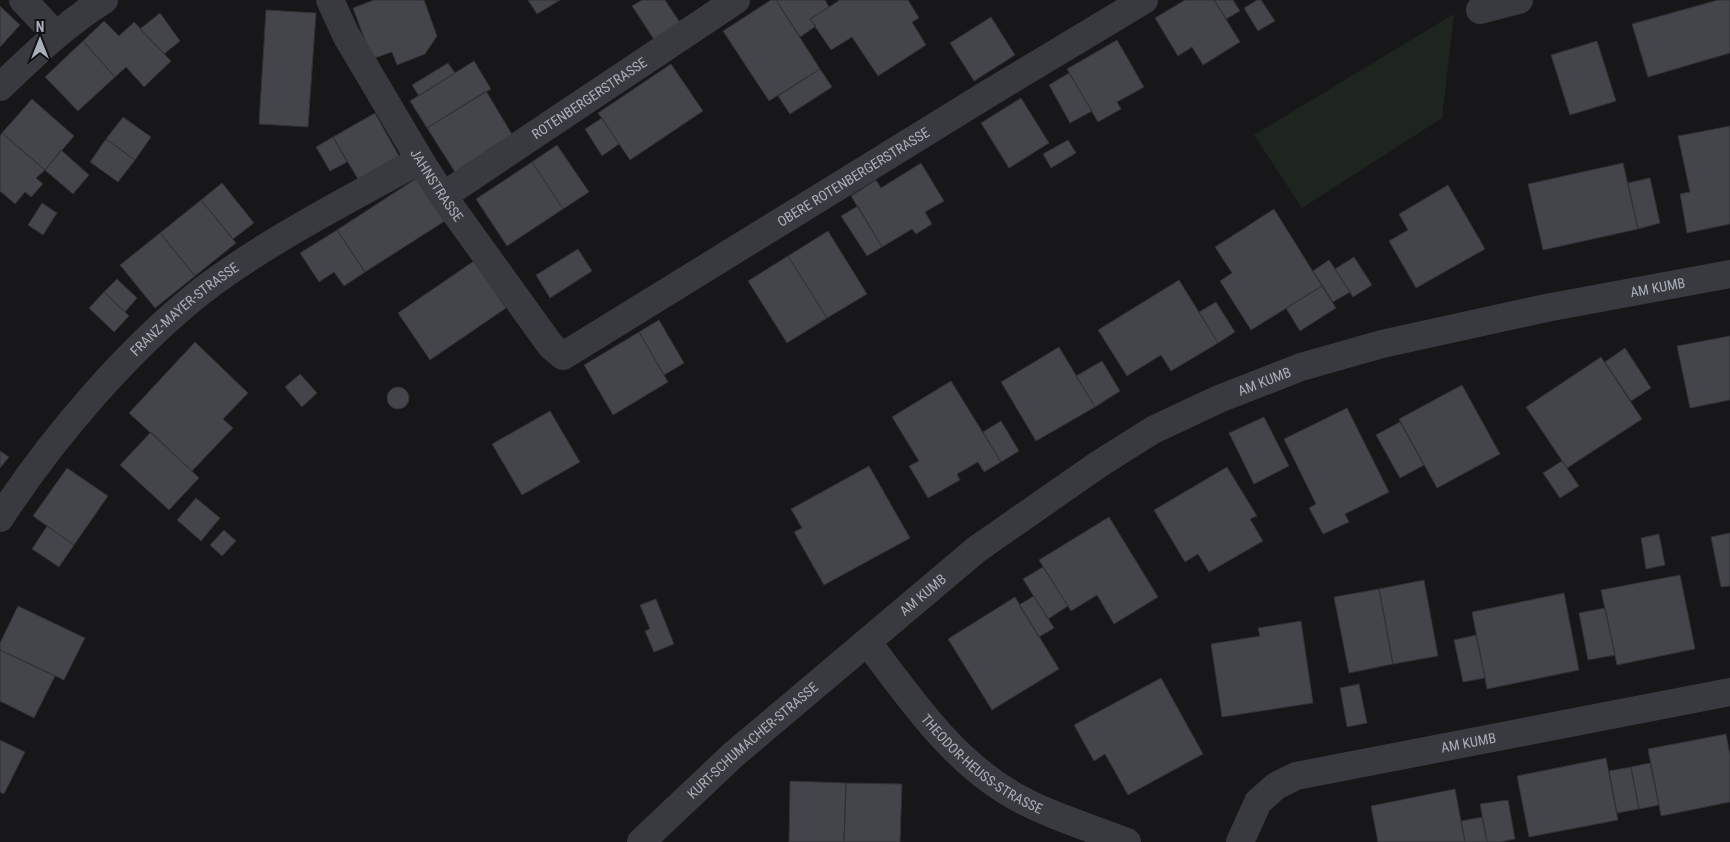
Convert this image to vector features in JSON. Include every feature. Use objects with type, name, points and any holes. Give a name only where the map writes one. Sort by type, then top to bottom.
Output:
[{"type":"street","points":[[23,0],[56,35]]},
{"type":"street","points":[[0,87],[56,35],[90,8],[104,0]]},
{"type":"street","name":"JAHNSTRASSE","points":[[330,0],[346,35],[443,196],[552,346],[563,356]]},
{"type":"street","name":"ROTENBERGERSTRASSE","points":[[443,196],[736,0]]},
{"type":"street","name":"OBERE ROTENBERGERSTRASSE","points":[[563,356],[990,92],[1144,0]]},
{"type":"street","points":[[1480,10],[1519,0]]},
{"type":"street","name":"FRANZ-MAYER-STRASSE","points":[[0,518],[59,437],[104,384],[159,328],[204,290],[249,259],[306,224],[420,160]]},
{"type":"street","name":"AM KUMB","points":[[868,643],[977,549],[1099,464],[1153,430],[1219,399],[1302,367],[1382,344],[1546,308],[1730,274]]},
{"type":"street","name":"KURT-SCHUMACHER-STRASSE","points":[[641,842],[733,755],[868,643]]},
{"type":"street","name":"THEODOR-HEUSS-STRASSE","points":[[868,643],[922,715],[958,754],[990,781],[1041,810],[1127,842]]},
{"type":"street","name":"AM KUMB","points":[[1240,842],[1258,802],[1276,786],[1296,776],[1730,692]]},
{"type":"shaded area","points":[[1454,14],[1442,118],[1302,208],[1254,135]]},
{"type":"building","points":[[374,0],[424,0],[437,36],[425,54],[397,65],[392,52],[372,59],[353,8]]},
{"type":"building","points":[[528,0],[560,0],[537,14]]},
{"type":"building","points":[[642,0],[665,0],[681,24],[655,41],[632,6]]},
{"type":"building","points":[[771,0],[776,0],[820,69],[769,101],[723,31]]},
{"type":"building","points":[[776,0],[825,0],[829,7],[810,19],[816,26],[800,37]]},
{"type":"building","points":[[840,0],[908,0],[919,18],[912,22],[926,45],[878,76],[852,37],[831,50],[810,19]]},
{"type":"building","points":[[1185,0],[1214,0],[1240,42],[1203,65],[1192,47],[1178,56],[1155,18]]},
{"type":"building","points":[[1214,0],[1233,0],[1240,11],[1226,19]]},
{"type":"building","points":[[1257,0],[1261,0],[1275,21],[1258,31],[1244,8]]},
{"type":"building","points":[[1718,0],[1730,0],[1730,53],[1648,77],[1632,24]]},
{"type":"building","points":[[0,6],[20,25],[0,47]]},
{"type":"building","points":[[266,10],[316,13],[308,127],[259,124]]},
{"type":"building","points":[[160,13],[180,41],[164,54],[140,29]]},
{"type":"building","points":[[991,17],[1015,55],[974,81],[950,43]]},
{"type":"building","points":[[104,21],[119,36],[134,22],[171,61],[144,87],[126,67],[115,77],[83,41]]},
{"type":"building","points":[[1117,40],[1144,87],[1117,102],[1121,109],[1098,122],[1067,69]]},
{"type":"building","points":[[83,41],[115,77],[78,111],[45,77]]},
{"type":"building","points":[[1597,41],[1616,101],[1570,115],[1551,55]]},
{"type":"building","points":[[474,61],[491,89],[427,128],[410,101]]},
{"type":"building","points":[[448,63],[455,73],[419,96],[412,85]]},
{"type":"building","points":[[671,64],[703,111],[630,160],[598,113]]},
{"type":"building","points":[[820,69],[832,87],[790,114],[778,96]]},
{"type":"building","points":[[1069,73],[1092,111],[1070,123],[1049,85]]},
{"type":"building","points":[[486,91],[513,136],[455,172],[427,128]]},
{"type":"building","points":[[1021,98],[1049,143],[1009,168],[981,123]]},
{"type":"building","points":[[32,99],[74,136],[45,170],[2,133]]},
{"type":"building","points":[[375,113],[399,156],[358,179],[333,137]]},
{"type":"building","points":[[123,117],[151,137],[135,160],[106,139]]},
{"type":"building","points":[[602,118],[619,144],[602,156],[585,129]]},
{"type":"building","points":[[1730,126],[1730,224],[1687,233],[1680,194],[1690,192],[1678,136]]},
{"type":"building","points":[[2,133],[45,170],[36,178],[43,184],[31,197],[25,192],[15,204],[0,191],[0,136]]},
{"type":"building","points":[[333,137],[347,162],[330,171],[316,147]]},
{"type":"building","points":[[106,139],[135,160],[118,182],[90,162]]},
{"type":"building","points":[[1068,140],[1076,153],[1051,168],[1043,154]]},
{"type":"building","points":[[557,145],[589,192],[563,209],[532,162]]},
{"type":"building","points":[[61,150],[89,175],[73,194],[45,170]]},
{"type":"building","points":[[532,162],[563,209],[507,246],[476,199]]},
{"type":"building","points":[[921,163],[944,201],[925,212],[932,224],[916,234],[912,229],[882,247],[851,196],[876,180],[881,188]]},
{"type":"building","points":[[1623,163],[1638,229],[1543,250],[1528,184]]},
{"type":"building","points":[[417,178],[445,221],[365,272],[337,230]]},
{"type":"building","points":[[1650,178],[1660,223],[1638,229],[1628,183]]},
{"type":"building","points":[[222,183],[254,223],[233,239],[201,200]]},
{"type":"building","points":[[1448,185],[1485,249],[1416,288],[1389,241],[1408,230],[1399,214]]},
{"type":"building","points":[[201,200],[236,243],[195,276],[160,233]]},
{"type":"building","points":[[42,203],[57,213],[43,235],[28,225]]},
{"type":"building","points":[[858,206],[882,247],[867,256],[841,216]]},
{"type":"building","points":[[1274,209],[1322,286],[1251,330],[1220,281],[1232,273],[1215,247]]},
{"type":"building","points":[[337,230],[365,272],[344,286],[334,272],[319,282],[300,253]]},
{"type":"building","points":[[828,231],[867,294],[827,318],[788,256]]},
{"type":"building","points":[[160,233],[195,276],[155,308],[120,265]]},
{"type":"building","points":[[578,249],[592,271],[550,298],[536,275]]},
{"type":"building","points":[[788,256],[827,318],[787,343],[748,281]]},
{"type":"building","points":[[1354,257],[1372,285],[1353,297],[1335,269]]},
{"type":"building","points":[[1329,260],[1350,292],[1333,302],[1313,271]]},
{"type":"building","points":[[474,261],[506,308],[430,360],[398,313]]},
{"type":"building","points":[[117,279],[137,298],[125,312],[104,292]]},
{"type":"building","points":[[1179,280],[1218,343],[1171,371],[1161,355],[1127,376],[1098,330]]},
{"type":"building","points":[[1322,286],[1336,308],[1300,331],[1286,308]]},
{"type":"building","points":[[104,292],[129,316],[114,332],[89,308]]},
{"type":"building","points":[[1216,302],[1235,332],[1218,343],[1199,312]]},
{"type":"building","points":[[659,320],[684,363],[664,375],[639,332]]},
{"type":"building","points":[[639,332],[668,382],[613,415],[584,365]]},
{"type":"building","points":[[1730,336],[1730,400],[1690,408],[1677,346]]},
{"type":"building","points":[[195,342],[248,393],[223,419],[233,428],[192,471],[129,413]]},
{"type":"building","points":[[1059,347],[1095,407],[1036,441],[1001,382]]},
{"type":"building","points":[[1625,348],[1651,388],[1631,401],[1605,362]]},
{"type":"building","points":[[1601,357],[1642,419],[1567,468],[1526,407]]},
{"type":"building","points":[[1102,361],[1120,391],[1095,407],[1076,376]]},
{"type":"building","points":[[300,374],[317,393],[302,407],[285,387]]},
{"type":"building","points":[[951,381],[1001,462],[984,472],[978,462],[957,474],[960,480],[928,498],[909,466],[919,461],[892,417]]},
{"type":"building","points":[[1462,385],[1500,454],[1437,488],[1399,419]]},
{"type":"building","points":[[398,387],[406,390],[409,398],[406,406],[398,409],[390,406],[387,398],[390,390]]},
{"type":"building","points":[[1347,408],[1389,492],[1345,514],[1349,522],[1323,534],[1309,508],[1316,504],[1284,439]]},
{"type":"building","points":[[550,411],[580,462],[522,495],[492,444]]},
{"type":"building","points":[[1264,417],[1289,466],[1254,484],[1229,433]]},
{"type":"building","points":[[1001,421],[1019,451],[1001,462],[983,432]]},
{"type":"building","points":[[1400,422],[1424,465],[1400,478],[1376,435]]},
{"type":"building","points":[[151,432],[199,478],[169,510],[120,465]]},
{"type":"building","points":[[0,451],[9,457],[0,468]]},
{"type":"building","points":[[1562,461],[1579,486],[1560,498],[1543,473]]},
{"type":"building","points":[[869,466],[910,538],[824,585],[794,532],[802,528],[791,509]]},
{"type":"building","points":[[1227,467],[1257,516],[1250,519],[1263,541],[1209,572],[1198,554],[1185,562],[1154,510]]},
{"type":"building","points":[[67,468],[108,496],[74,545],[33,516]]},
{"type":"building","points":[[196,498],[220,518],[201,541],[177,520]]},
{"type":"building","points":[[1109,517],[1158,597],[1114,624],[1097,595],[1071,611],[1039,560]]},
{"type":"building","points":[[47,526],[74,545],[59,567],[32,549]]},
{"type":"building","points":[[224,530],[236,541],[222,556],[210,545]]},
{"type":"building","points":[[1730,533],[1730,586],[1721,587],[1711,537]]},
{"type":"building","points":[[1659,534],[1665,565],[1646,569],[1641,538]]},
{"type":"building","points":[[1043,567],[1068,606],[1048,619],[1023,579]]},
{"type":"building","points":[[1680,575],[1695,649],[1617,665],[1601,590]]},
{"type":"building","points":[[1424,580],[1438,656],[1393,664],[1379,589]]},
{"type":"building","points":[[1379,589],[1393,664],[1349,673],[1334,597]]},
{"type":"building","points":[[1564,593],[1579,670],[1487,689],[1472,612]]},
{"type":"building","points":[[1034,596],[1054,628],[1039,637],[1019,605]]},
{"type":"building","points":[[1015,597],[1059,669],[992,710],[948,639]]},
{"type":"building","points":[[656,599],[674,644],[654,652],[645,631],[650,629],[640,605]]},
{"type":"building","points":[[18,606],[85,638],[64,680],[0,650],[0,643]]},
{"type":"building","points":[[1605,608],[1615,655],[1588,660],[1579,613]]},
{"type":"building","points":[[1301,621],[1313,703],[1222,717],[1211,644],[1260,636],[1258,628]]},
{"type":"building","points":[[1476,635],[1485,678],[1463,682],[1454,640]]},
{"type":"building","points":[[0,650],[55,676],[34,718],[0,701]]},
{"type":"building","points":[[1161,678],[1203,754],[1128,795],[1105,754],[1094,761],[1074,725]]},
{"type":"building","points":[[1359,684],[1367,723],[1347,727],[1340,688]]},
{"type":"building","points":[[1726,734],[1730,755],[1730,802],[1661,816],[1648,749]]},
{"type":"building","points":[[0,740],[25,752],[4,794],[0,792]]},
{"type":"building","points":[[1606,758],[1618,820],[1529,837],[1517,776]]},
{"type":"building","points":[[1650,763],[1659,805],[1639,809],[1631,767]]},
{"type":"building","points":[[1631,767],[1639,809],[1617,813],[1609,771]]},
{"type":"building","points":[[790,781],[846,783],[844,842],[789,842]]},
{"type":"building","points":[[846,783],[902,784],[900,842],[844,842]]},
{"type":"building","points":[[1455,789],[1465,842],[1378,842],[1371,806]]},
{"type":"building","points":[[1508,800],[1515,839],[1487,842],[1480,804]]},
{"type":"building","points":[[1482,817],[1487,842],[1465,842],[1461,821]]}]
